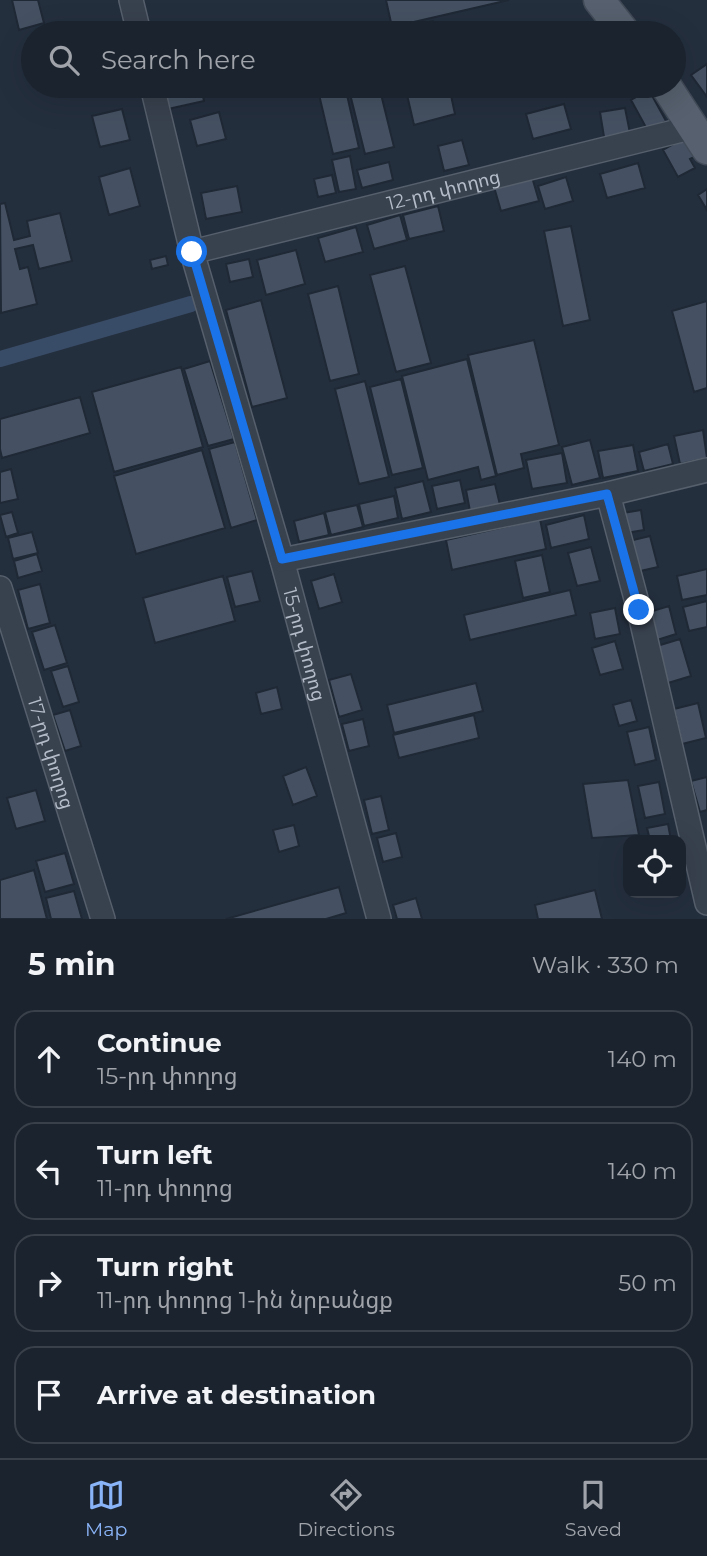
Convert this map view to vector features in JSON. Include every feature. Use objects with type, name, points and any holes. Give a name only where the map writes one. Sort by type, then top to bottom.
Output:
[{"type":"main road","points":[[599,0],[616,21]]},
{"type":"main road","points":[[674,98],[700,138]]},
{"type":"street","points":[[131,0],[136,21]]},
{"type":"street","name":"15-րդ փողոց","points":[[155,98],[192,252],[282,559],[379,919]]},
{"type":"street","name":"12-րդ փողոց","points":[[192,252],[700,138]]},
{"type":"street","points":[[282,559],[607,494],[707,470]]},
{"type":"street","points":[[607,494],[639,610],[706,895]]},
{"type":"street","name":"17-րդ փողոց","points":[[0,588],[103,919]]},
{"type":"building","points":[[12,0],[38,0],[43,21],[21,21],[19,30]]},
{"type":"building","points":[[386,0],[509,0],[418,21],[391,21]]},
{"type":"building","points":[[707,64],[707,97],[691,75]]},
{"type":"building","points":[[166,98],[203,98],[204,101],[168,109]]},
{"type":"building","points":[[320,98],[348,98],[359,148],[333,154]]},
{"type":"building","points":[[351,98],[382,98],[394,147],[365,154]]},
{"type":"building","points":[[408,98],[452,98],[455,114],[414,125]]},
{"type":"building","points":[[653,98],[666,121],[648,131],[631,100]]},
{"type":"building","points":[[564,104],[571,129],[533,139],[526,114]]},
{"type":"building","points":[[625,108],[631,138],[605,143],[600,112]]},
{"type":"building","points":[[122,109],[130,140],[100,147],[92,116]]},
{"type":"building","points":[[219,112],[226,139],[197,146],[190,120]]},
{"type":"building","points":[[688,136],[698,155],[690,159],[695,168],[678,177],[663,150]]},
{"type":"building","points":[[462,140],[469,165],[444,171],[438,146]]},
{"type":"building","points":[[350,156],[356,189],[339,192],[332,160]]},
{"type":"building","points":[[389,162],[393,180],[362,188],[357,170]]},
{"type":"building","points":[[638,163],[645,188],[607,198],[600,174]]},
{"type":"building","points":[[130,168],[140,206],[109,215],[99,177]]},
{"type":"building","points":[[332,175],[336,193],[318,197],[314,179]]},
{"type":"building","points":[[532,177],[539,201],[501,211],[494,187]]},
{"type":"building","points":[[566,177],[573,201],[545,209],[538,186]]},
{"type":"building","points":[[237,186],[242,212],[206,219],[201,193]]},
{"type":"building","points":[[707,189],[707,210],[698,195]]},
{"type":"building","points":[[5,203],[14,240],[30,236],[27,221],[60,213],[72,261],[39,269],[33,245],[15,249],[20,269],[28,267],[37,304],[1,313],[0,204]]},
{"type":"building","points":[[438,206],[444,231],[409,239],[403,215]]},
{"type":"building","points":[[400,215],[407,240],[374,249],[367,225]]},
{"type":"building","points":[[571,226],[590,320],[563,326],[544,231]]},
{"type":"building","points":[[356,227],[363,252],[325,262],[318,238]]},
{"type":"building","points":[[296,250],[305,284],[266,295],[257,260]]},
{"type":"building","points":[[166,256],[168,265],[152,269],[150,260]]},
{"type":"building","points":[[249,259],[253,277],[230,282],[226,264]]},
{"type":"building","points":[[405,266],[431,363],[396,372],[370,275]]},
{"type":"building","points":[[338,286],[359,374],[330,381],[308,294]]},
{"type":"building","points":[[261,300],[287,398],[252,407],[226,310]]},
{"type":"building","points":[[707,301],[707,388],[694,392],[672,311]]},
{"type":"building","points":[[534,340],[559,445],[521,454],[524,468],[497,475],[468,355]]},
{"type":"building","points":[[467,359],[496,476],[481,480],[478,467],[428,480],[402,376]]},
{"type":"building","points":[[210,361],[234,439],[208,446],[184,369]]},
{"type":"building","points":[[181,367],[203,447],[114,472],[92,392]]},
{"type":"building","points":[[401,379],[423,468],[392,475],[370,387]]},
{"type":"building","points":[[365,381],[389,477],[359,484],[335,389]]},
{"type":"building","points":[[80,397],[90,433],[2,458],[0,419]]},
{"type":"building","points":[[703,430],[707,458],[680,464],[674,436]]},
{"type":"building","points":[[590,440],[600,478],[572,485],[562,447]]},
{"type":"building","points":[[235,442],[257,520],[231,528],[209,449]]},
{"type":"building","points":[[668,444],[673,464],[644,471],[639,452]]},
{"type":"building","points":[[633,445],[638,471],[603,478],[598,451]]},
{"type":"building","points":[[202,450],[225,528],[136,554],[114,476]]},
{"type":"building","points":[[562,453],[567,483],[532,489],[526,460]]},
{"type":"building","points":[[11,469],[18,499],[0,503],[0,472]]},
{"type":"building","points":[[460,480],[465,503],[437,509],[432,486]]},
{"type":"building","points":[[423,481],[431,512],[402,519],[395,488]]},
{"type":"building","points":[[495,484],[500,505],[470,511],[466,490]]},
{"type":"building","points":[[394,496],[398,518],[364,526],[359,504]]},
{"type":"building","points":[[357,505],[363,527],[331,535],[325,512]]},
{"type":"building","points":[[641,510],[644,530],[626,533],[623,513]]},
{"type":"building","points":[[12,512],[18,533],[6,537],[0,515]]},
{"type":"building","points":[[324,513],[329,535],[299,542],[294,521]]},
{"type":"building","points":[[584,515],[589,539],[551,548],[546,525]]},
{"type":"building","points":[[540,519],[546,549],[452,570],[446,540]]},
{"type":"building","points":[[32,532],[38,553],[13,559],[8,538]]},
{"type":"building","points":[[650,536],[658,567],[636,572],[629,541]]},
{"type":"building","points":[[591,547],[600,581],[577,586],[568,553]]},
{"type":"building","points":[[37,554],[42,571],[18,578],[14,561]]},
{"type":"building","points":[[542,555],[550,592],[523,598],[515,561]]},
{"type":"building","points":[[707,569],[707,595],[682,600],[677,576]]},
{"type":"building","points":[[252,571],[260,601],[235,607],[227,577]]},
{"type":"building","points":[[334,574],[342,602],[319,609],[311,581]]},
{"type":"building","points":[[223,576],[235,621],[155,643],[143,598]]},
{"type":"building","points":[[40,584],[50,623],[28,629],[18,590]]},
{"type":"building","points":[[570,590],[576,615],[470,640],[464,615]]},
{"type":"building","points":[[707,601],[707,627],[689,631],[683,607]]},
{"type":"building","points":[[669,606],[676,634],[654,641],[646,613]]},
{"type":"building","points":[[615,608],[620,634],[595,639],[590,613]]},
{"type":"building","points":[[55,625],[67,663],[44,670],[32,632]]},
{"type":"building","points":[[680,639],[691,676],[668,683],[657,646]]},
{"type":"building","points":[[615,641],[623,669],[600,675],[592,648]]},
{"type":"building","points":[[68,666],[79,702],[63,707],[51,671]]},
{"type":"building","points":[[351,674],[362,710],[339,717],[329,680]]},
{"type":"building","points":[[476,683],[483,711],[394,733],[387,705]]},
{"type":"building","points":[[277,687],[282,709],[261,714],[256,693]]},
{"type":"building","points":[[631,700],[637,721],[619,726],[613,705]]},
{"type":"building","points":[[698,703],[706,738],[682,744],[674,709]]},
{"type":"building","points":[[70,710],[81,746],[65,751],[53,715]]},
{"type":"building","points":[[474,715],[479,738],[399,758],[393,735]]},
{"type":"building","points":[[363,719],[369,746],[349,751],[342,724]]},
{"type":"building","points":[[649,727],[656,760],[635,765],[627,732]]},
{"type":"building","points":[[306,767],[317,796],[293,805],[283,776]]},
{"type":"building","points":[[707,777],[707,810],[700,812],[691,781]]},
{"type":"building","points":[[628,780],[639,835],[592,838],[583,784]]},
{"type":"building","points":[[659,782],[665,814],[645,818],[638,786]]},
{"type":"building","points":[[36,790],[45,821],[16,829],[7,798]]},
{"type":"building","points":[[381,796],[389,830],[372,834],[364,800]]},
{"type":"building","points":[[668,824],[670,835],[649,835],[647,828]]},
{"type":"building","points":[[294,825],[299,846],[279,852],[273,830]]},
{"type":"building","points":[[396,833],[402,857],[383,862],[377,838]]},
{"type":"building","points":[[65,853],[74,884],[45,892],[36,861]]},
{"type":"building","points":[[34,870],[47,919],[0,919],[0,880]]},
{"type":"building","points":[[339,887],[346,913],[326,919],[226,919]]},
{"type":"building","points":[[595,890],[602,919],[538,919],[535,905]]},
{"type":"building","points":[[74,891],[82,919],[51,919],[46,898]]},
{"type":"building","points":[[416,898],[422,919],[397,919],[393,905]]},
{"type":"waterway","points":[[0,359],[191,304]]},
{"type":"route","points":[[192,252],[282,559],[607,494],[639,610]]}]
